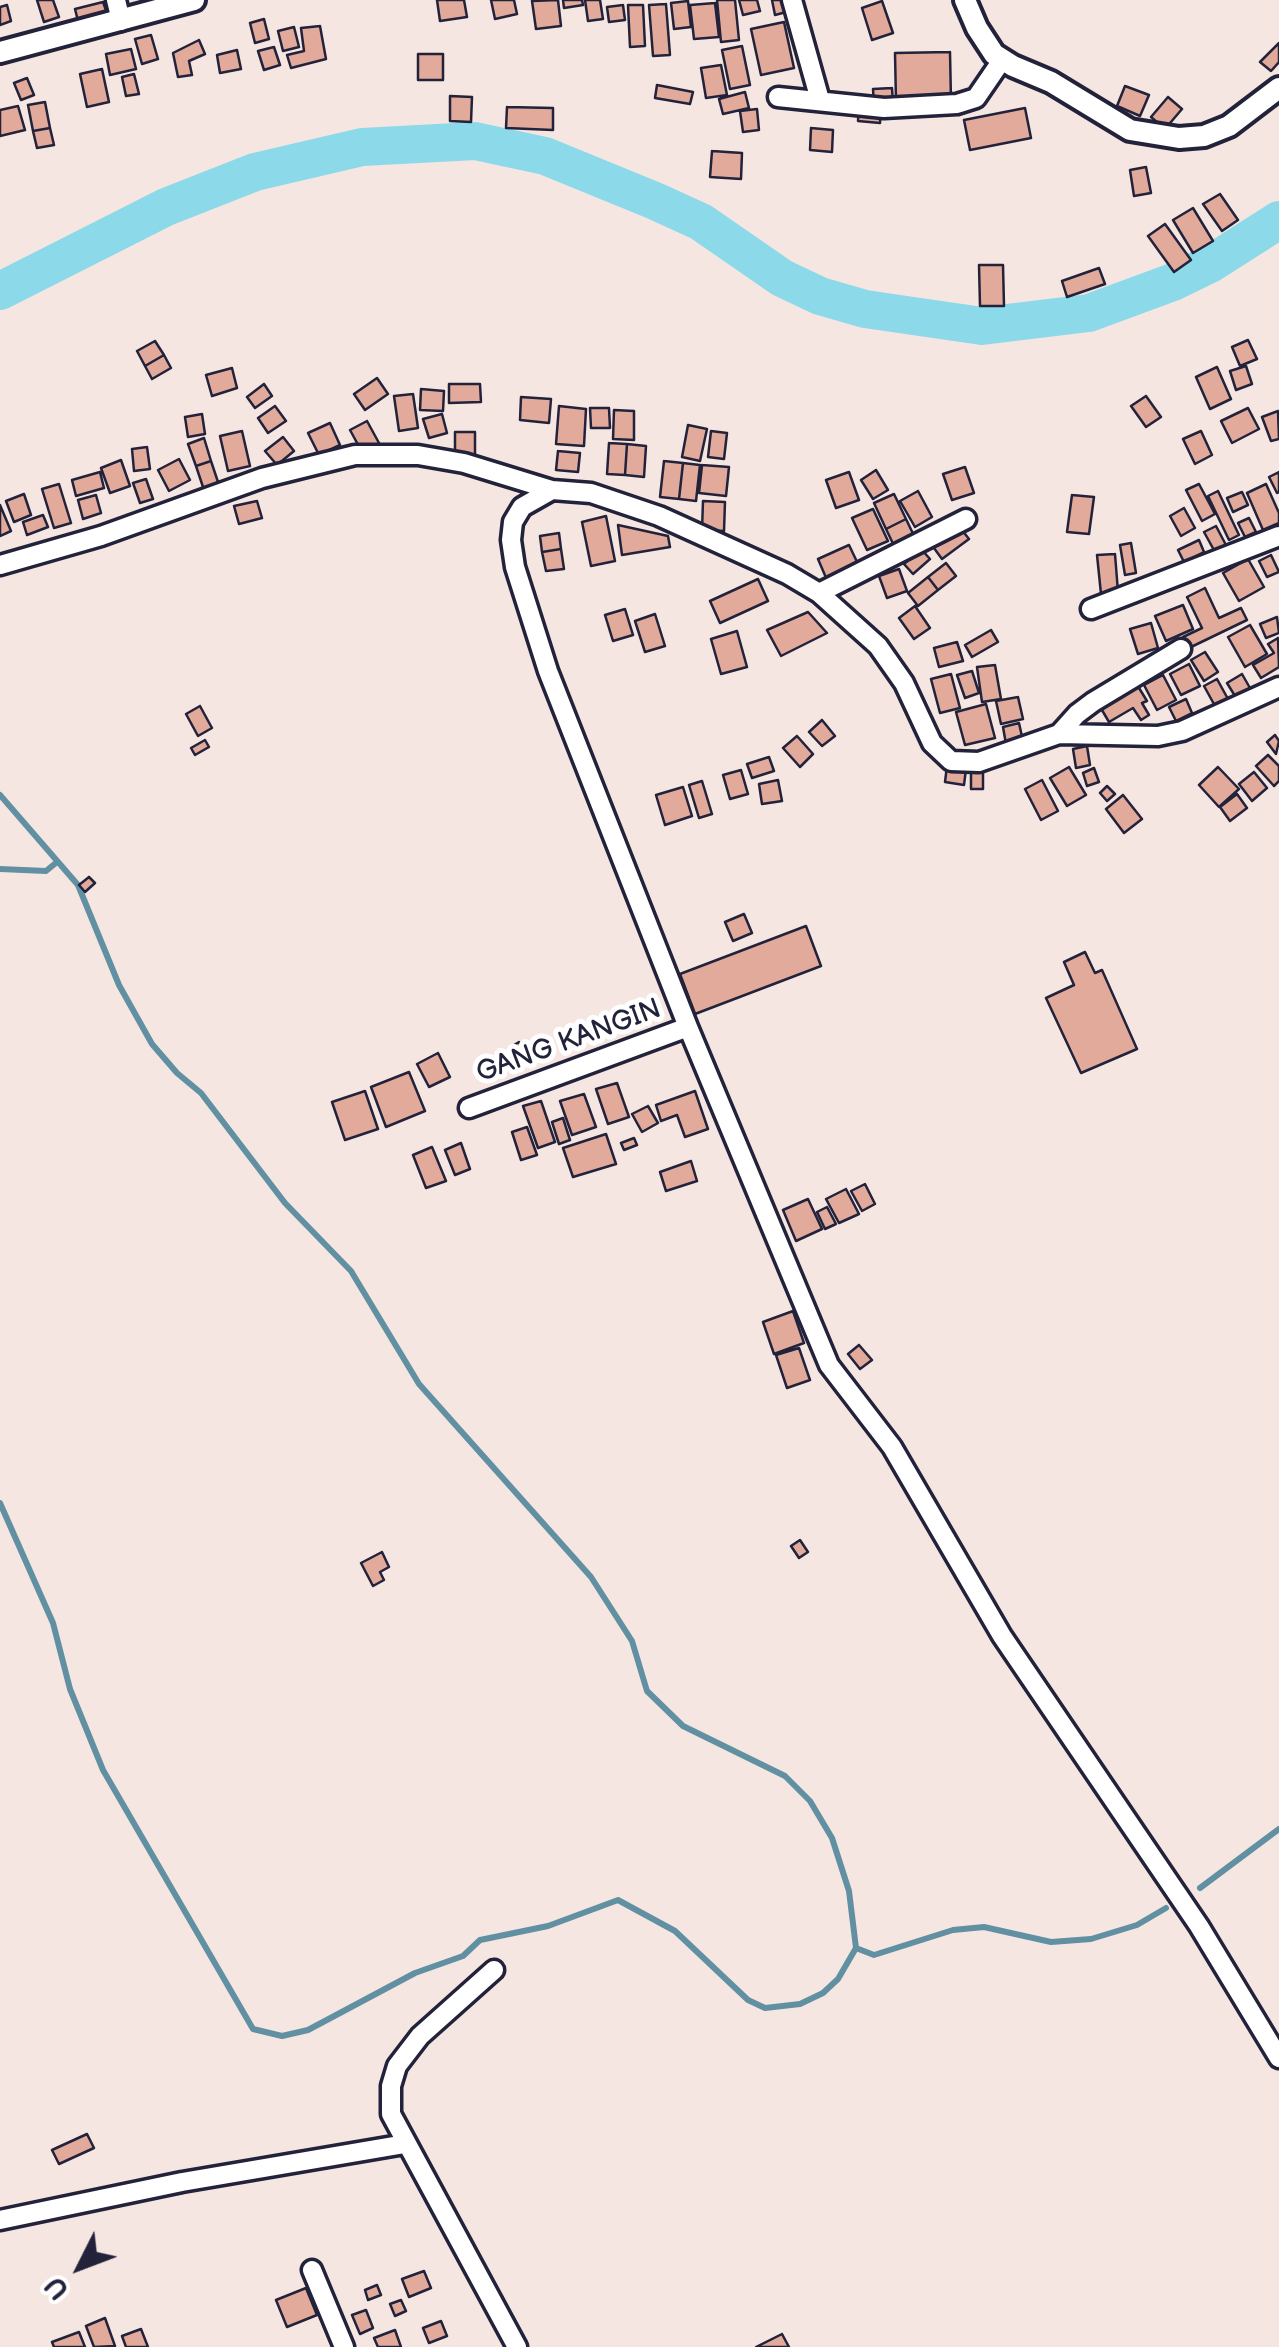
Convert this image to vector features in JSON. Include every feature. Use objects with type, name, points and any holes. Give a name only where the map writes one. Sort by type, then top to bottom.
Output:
[{"type":"street","points":[[116,0],[121,21]]},
{"type":"street","points":[[0,52],[194,0]]},
{"type":"street","points":[[792,0],[820,100]]},
{"type":"street","points":[[966,0],[987,46],[1002,60],[1051,82],[1117,123],[1146,134],[1204,136],[1229,126],[1279,88]]},
{"type":"street","points":[[778,97],[884,108],[957,104],[976,98],[1002,60]]},
{"type":"street","points":[[0,565],[101,536],[262,478],[355,455],[418,455],[464,463],[552,490],[591,493],[658,516],[786,574],[819,593],[894,666],[932,742],[952,760],[979,762],[1059,734],[1158,736],[1182,731],[1279,687]]},
{"type":"street","points":[[552,490],[522,507],[513,522],[515,567],[548,671],[688,1027],[829,1365],[892,1447],[1002,1636],[1199,1926],[1279,2058]]},
{"type":"street","points":[[819,593],[966,519]]},
{"type":"street","points":[[1091,609],[1279,536]]},
{"type":"street","points":[[1059,734],[1085,708],[1181,650]]},
{"type":"street","name":"GANG KANGIN","points":[[469,1108],[688,1027]]},
{"type":"street","points":[[494,1970],[420,2036],[397,2066],[390,2086],[391,2114],[517,2347]]},
{"type":"street","points":[[0,2220],[182,2182],[405,2144]]},
{"type":"street","points":[[312,2270],[344,2347]]},
{"type":"building","points":[[37,0],[53,0],[59,17],[44,22]]},
{"type":"building","points":[[437,0],[464,0],[467,17],[440,21]]},
{"type":"building","points":[[491,0],[514,0],[517,14],[495,19]]},
{"type":"building","points":[[558,0],[561,26],[536,29],[532,1]]},
{"type":"building","points":[[563,0],[582,0],[583,5],[564,8]]},
{"type":"building","points":[[585,0],[600,0],[603,19],[588,21]]},
{"type":"building","points":[[717,0],[735,0],[739,40],[721,42]]},
{"type":"building","points":[[739,0],[757,0],[760,11],[743,15]]},
{"type":"building","points":[[772,0],[791,0],[794,10],[775,15]]},
{"type":"building","points":[[688,1],[691,27],[674,29],[671,3]]},
{"type":"building","points":[[882,1],[893,33],[872,40],[862,8]]},
{"type":"building","points":[[103,2],[107,13],[78,21],[75,9]]},
{"type":"building","points":[[715,3],[719,37],[694,39],[690,5]]},
{"type":"building","points":[[666,4],[670,55],[653,56],[649,5]]},
{"type":"building","points":[[7,5],[11,21],[0,25],[0,7]]},
{"type":"building","points":[[623,5],[625,20],[609,22],[607,7]]},
{"type":"building","points":[[628,5],[643,5],[645,46],[630,47]]},
{"type":"building","points":[[264,19],[269,39],[255,43],[250,23]]},
{"type":"building","points":[[784,22],[794,68],[761,75],[751,29]]},
{"type":"building","points":[[320,26],[326,59],[291,68],[287,55],[304,51],[301,28]]},
{"type":"building","points":[[294,27],[299,47],[283,51],[278,31]]},
{"type":"building","points":[[151,35],[158,59],[142,64],[135,39]]},
{"type":"building","points":[[199,40],[205,54],[189,61],[192,75],[178,77],[173,53]]},
{"type":"building","points":[[1279,43],[1279,62],[1271,71],[1260,62]]},
{"type":"building","points":[[742,46],[750,85],[730,89],[722,50]]},
{"type":"building","points":[[274,47],[280,65],[264,70],[258,51]]},
{"type":"building","points":[[131,49],[136,69],[110,75],[106,54]]},
{"type":"building","points":[[237,50],[241,69],[220,73],[217,55]]},
{"type":"building","points":[[950,52],[951,101],[896,102],[895,53]]},
{"type":"building","points":[[418,54],[443,54],[443,80],[418,80]]},
{"type":"building","points":[[721,65],[727,95],[706,98],[701,68]]},
{"type":"building","points":[[102,69],[109,102],[87,107],[80,74]]},
{"type":"building","points":[[134,74],[139,94],[126,96],[122,77]]},
{"type":"building","points":[[27,78],[34,95],[21,100],[14,83]]},
{"type":"building","points":[[657,85],[693,92],[690,104],[655,98]]},
{"type":"building","points":[[1125,86],[1149,95],[1140,116],[1117,106]]},
{"type":"building","points":[[892,88],[893,104],[874,105],[873,89]]},
{"type":"building","points":[[745,92],[749,108],[723,114],[719,99]]},
{"type":"building","points":[[450,96],[472,97],[471,122],[450,121]]},
{"type":"building","points":[[1168,97],[1182,109],[1165,129],[1151,117]]},
{"type":"building","points":[[45,102],[50,128],[33,131],[28,105]]},
{"type":"building","points":[[18,106],[25,130],[0,136],[0,110]]},
{"type":"building","points":[[859,106],[881,108],[880,123],[858,121]]},
{"type":"building","points":[[507,107],[553,108],[553,130],[506,128]]},
{"type":"building","points":[[1025,108],[1031,138],[970,150],[964,120]]},
{"type":"building","points":[[757,109],[759,130],[743,132],[740,111]]},
{"type":"building","points":[[50,128],[54,145],[37,148],[33,131]]},
{"type":"building","points":[[811,128],[833,130],[832,152],[810,150]]},
{"type":"building","points":[[712,151],[742,153],[741,179],[710,177]]},
{"type":"building","points":[[1146,167],[1151,193],[1134,196],[1130,170]]},
{"type":"building","points":[[1220,194],[1238,220],[1222,231],[1203,204]]},
{"type":"building","points":[[1193,208],[1213,241],[1193,253],[1173,220]]},
{"type":"building","points":[[1165,224],[1191,260],[1174,272],[1148,236]]},
{"type":"building","points":[[979,265],[1003,265],[1004,306],[980,306]]},
{"type":"building","points":[[1099,268],[1105,284],[1067,297],[1062,281]]},
{"type":"building","points":[[1248,340],[1257,359],[1240,366],[1232,347]]},
{"type":"building","points":[[155,341],[164,355],[145,366],[137,351]]},
{"type":"building","points":[[164,355],[171,368],[152,379],[145,366]]},
{"type":"building","points":[[1246,366],[1252,384],[1236,390],[1230,371]]},
{"type":"building","points":[[1217,367],[1231,399],[1210,409],[1196,377]]},
{"type":"building","points":[[232,368],[237,388],[212,396],[206,375]]},
{"type":"building","points":[[377,378],[388,394],[365,410],[354,394]]},
{"type":"building","points":[[264,384],[272,396],[255,408],[247,397]]},
{"type":"building","points":[[449,384],[480,384],[481,402],[449,403]]},
{"type":"building","points":[[421,389],[444,391],[443,411],[420,410]]},
{"type":"building","points":[[413,394],[418,428],[399,431],[394,396]]},
{"type":"building","points":[[1146,396],[1161,417],[1146,427],[1131,406]]},
{"type":"building","points":[[521,397],[551,399],[549,423],[520,420]]},
{"type":"building","points":[[275,406],[286,421],[268,433],[258,418]]},
{"type":"building","points":[[559,406],[586,409],[584,446],[556,444]]},
{"type":"building","points":[[590,408],[609,408],[610,428],[591,428]]},
{"type":"building","points":[[1248,408],[1259,429],[1232,443],[1221,421]]},
{"type":"building","points":[[614,410],[634,411],[634,440],[613,439]]},
{"type":"building","points":[[1278,411],[1279,439],[1271,441],[1262,417]]},
{"type":"building","points":[[202,414],[205,434],[188,437],[185,417]]},
{"type":"building","points":[[442,414],[447,433],[429,438],[423,419]]},
{"type":"building","points":[[367,421],[379,443],[362,452],[350,430]]},
{"type":"building","points":[[330,423],[340,445],[319,455],[308,433]]},
{"type":"building","points":[[688,425],[707,429],[700,461],[682,457]]},
{"type":"building","points":[[242,431],[250,466],[228,471],[220,436]]},
{"type":"building","points":[[711,431],[727,433],[724,459],[708,457]]},
{"type":"building","points":[[1201,431],[1212,455],[1195,464],[1183,439]]},
{"type":"building","points":[[455,432],[475,432],[475,460],[455,460]]},
{"type":"building","points":[[283,437],[294,451],[277,465],[265,451]]},
{"type":"building","points":[[204,438],[211,461],[196,466],[188,444]]},
{"type":"building","points":[[609,443],[627,444],[625,475],[607,474]]},
{"type":"building","points":[[627,444],[646,446],[644,477],[625,475]]},
{"type":"building","points":[[147,447],[150,469],[134,471],[132,449]]},
{"type":"building","points":[[558,451],[580,453],[578,472],[556,470]]},
{"type":"building","points":[[179,459],[190,480],[169,491],[158,470]]},
{"type":"building","points":[[121,460],[130,486],[110,493],[101,468]]},
{"type":"building","points":[[211,461],[219,485],[204,490],[196,466]]},
{"type":"building","points":[[664,461],[683,463],[679,499],[660,497]]},
{"type":"building","points":[[683,463],[700,465],[696,501],[679,499]]},
{"type":"building","points":[[702,465],[729,467],[726,496],[699,493]]},
{"type":"building","points":[[965,467],[974,493],[952,500],[943,474]]},
{"type":"building","points":[[876,470],[888,490],[873,499],[861,480]]},
{"type":"building","points":[[100,472],[104,488],[76,496],[72,480]]},
{"type":"building","points":[[849,472],[859,500],[836,508],[826,480]]},
{"type":"building","points":[[1279,472],[1279,492],[1277,493],[1269,477]]},
{"type":"building","points":[[146,479],[153,499],[140,503],[133,483]]},
{"type":"building","points":[[59,484],[71,523],[54,528],[42,489]]},
{"type":"building","points":[[1199,484],[1215,514],[1202,521],[1186,490]]},
{"type":"building","points":[[1266,484],[1279,513],[1279,523],[1263,530],[1247,493]]},
{"type":"building","points":[[918,491],[932,517],[915,527],[900,501]]},
{"type":"building","points":[[1218,491],[1239,535],[1229,540],[1208,496]]},
{"type":"building","points":[[1242,492],[1248,505],[1233,512],[1227,498]]},
{"type":"building","points":[[24,494],[31,515],[14,522],[6,501]]},
{"type":"building","points":[[894,494],[906,519],[886,529],[874,503]]},
{"type":"building","points":[[96,495],[101,513],[83,519],[78,500]]},
{"type":"building","points":[[1072,495],[1094,497],[1089,534],[1067,532]]},
{"type":"building","points":[[257,501],[262,518],[239,524],[234,506]]},
{"type":"building","points":[[703,501],[725,502],[724,531],[702,530]]},
{"type":"building","points":[[0,505],[11,531],[0,536]]},
{"type":"building","points":[[1184,508],[1195,528],[1181,536],[1170,516]]},
{"type":"building","points":[[873,509],[888,541],[867,550],[852,518]]},
{"type":"building","points":[[43,515],[48,527],[27,535],[23,522]]},
{"type":"building","points":[[606,516],[615,561],[591,566],[582,522]]},
{"type":"building","points":[[1249,518],[1256,532],[1245,537],[1238,523]]},
{"type":"building","points":[[906,519],[917,542],[897,552],[886,529]]},
{"type":"building","points":[[618,525],[668,536],[670,547],[622,555]]},
{"type":"building","points":[[958,525],[969,539],[942,559],[931,544]]},
{"type":"building","points":[[1216,526],[1227,547],[1215,552],[1204,532]]},
{"type":"building","points":[[559,533],[561,549],[542,552],[540,536]]},
{"type":"building","points":[[1199,540],[1204,552],[1184,562],[1178,550]]},
{"type":"building","points":[[1131,543],[1136,573],[1125,575],[1120,545]]},
{"type":"building","points":[[849,545],[859,566],[827,580],[818,559]]},
{"type":"building","points":[[561,549],[564,569],[546,571],[542,552]]},
{"type":"building","points":[[921,549],[930,559],[913,574],[904,564]]},
{"type":"building","points":[[1115,554],[1118,592],[1101,594],[1097,555]]},
{"type":"building","points":[[1271,555],[1279,572],[1267,577],[1259,561]]},
{"type":"building","points":[[1248,559],[1264,587],[1239,601],[1223,573]]},
{"type":"building","points":[[946,563],[956,576],[938,590],[928,577]]},
{"type":"building","points":[[899,569],[907,591],[887,598],[879,576]]},
{"type":"building","points":[[928,577],[938,590],[918,606],[908,593]]},
{"type":"building","points":[[758,579],[768,601],[720,623],[710,601]]},
{"type":"building","points":[[1205,588],[1219,618],[1241,608],[1247,620],[1189,648],[1183,637],[1202,628],[1187,597]]},
{"type":"building","points":[[1183,605],[1193,629],[1166,641],[1155,616]]},
{"type":"building","points":[[915,606],[930,628],[914,639],[899,618]]},
{"type":"building","points":[[625,609],[633,635],[613,641],[605,615]]},
{"type":"building","points":[[808,612],[827,633],[781,656],[767,630]]},
{"type":"building","points":[[655,614],[665,646],[645,652],[635,621]]},
{"type":"building","points":[[1277,617],[1279,633],[1266,638],[1260,624]]},
{"type":"building","points":[[1151,623],[1158,648],[1138,654],[1130,629]]},
{"type":"building","points":[[1250,625],[1267,654],[1245,667],[1228,637]]},
{"type":"building","points":[[991,630],[998,642],[972,657],[965,645]]},
{"type":"building","points":[[737,631],[747,667],[721,674],[711,639]]},
{"type":"building","points":[[1278,638],[1279,667],[1261,678],[1253,665],[1274,653],[1268,644]]},
{"type":"building","points":[[957,642],[963,661],[939,667],[934,648]]},
{"type":"building","points":[[1205,652],[1218,672],[1204,681],[1191,660]]},
{"type":"building","points":[[1189,664],[1200,686],[1181,695],[1170,674]]},
{"type":"building","points":[[995,665],[1001,699],[982,702],[977,667]]},
{"type":"building","points":[[972,671],[979,693],[965,698],[957,675]]},
{"type":"building","points":[[951,674],[960,708],[940,713],[931,679]]},
{"type":"building","points":[[1242,674],[1250,688],[1235,696],[1227,683]]},
{"type":"building","points":[[1163,675],[1176,700],[1157,710],[1144,685]]},
{"type":"building","points":[[1217,679],[1228,699],[1215,706],[1204,686]]},
{"type":"building","points":[[1136,683],[1147,701],[1142,703],[1149,715],[1141,720],[1133,708],[1109,722],[1099,705]]},
{"type":"building","points":[[1018,697],[1023,719],[1001,724],[996,701]]},
{"type":"building","points":[[1186,699],[1192,713],[1176,721],[1169,707]]},
{"type":"building","points":[[986,704],[995,738],[965,745],[956,712]]},
{"type":"building","points":[[200,706],[212,728],[198,736],[186,714]]},
{"type":"building","points":[[822,720],[835,736],[822,746],[809,732]]},
{"type":"building","points":[[1019,723],[1023,741],[1006,744],[1003,727]]},
{"type":"building","points":[[1275,735],[1279,741],[1276,754],[1267,742]]},
{"type":"building","points":[[797,736],[813,754],[800,767],[783,748]]},
{"type":"building","points":[[205,740],[209,747],[195,755],[191,748]]},
{"type":"building","points":[[1087,746],[1090,765],[1076,768],[1073,749]]},
{"type":"building","points":[[1268,755],[1279,766],[1279,781],[1274,786],[1256,766]]},
{"type":"building","points":[[769,757],[774,771],[752,778],[747,764]]},
{"type":"building","points":[[947,766],[966,769],[964,785],[945,782]]},
{"type":"building","points":[[1069,767],[1086,795],[1067,806],[1050,778]]},
{"type":"building","points":[[1218,767],[1239,789],[1219,807],[1199,785]]},
{"type":"building","points":[[1094,768],[1099,782],[1087,786],[1083,773]]},
{"type":"building","points":[[741,770],[748,794],[730,799],[723,775]]},
{"type":"building","points":[[971,770],[983,770],[983,789],[971,789]]},
{"type":"building","points":[[1254,772],[1267,788],[1252,801],[1239,784]]},
{"type":"building","points":[[778,780],[782,801],[762,804],[759,784]]},
{"type":"building","points":[[1042,780],[1058,811],[1041,820],[1025,789]]},
{"type":"building","points":[[702,781],[712,814],[699,818],[689,785]]},
{"type":"building","points":[[1107,786],[1115,794],[1107,801],[1100,793]]},
{"type":"building","points":[[683,787],[692,816],[665,825],[656,795]]},
{"type":"building","points":[[1237,794],[1247,808],[1230,821],[1220,807]]},
{"type":"building","points":[[1123,795],[1142,819],[1124,833],[1106,809]]},
{"type":"building","points":[[89,877],[95,883],[85,892],[79,885]]},
{"type":"building","points":[[744,914],[752,933],[733,941],[725,922]]},
{"type":"building","points":[[806,926],[821,966],[695,1014],[680,974]]},
{"type":"building","points":[[1085,952],[1095,973],[1102,970],[1137,1049],[1081,1073],[1046,998],[1074,985],[1064,962]]},
{"type":"building","points":[[519,1042],[525,1052],[516,1057],[509,1048]]},
{"type":"building","points":[[438,1053],[450,1077],[429,1087],[417,1064]]},
{"type":"building","points":[[409,1072],[425,1111],[386,1127],[371,1087]]},
{"type":"building","points":[[617,1083],[629,1117],[608,1124],[596,1089]]},
{"type":"building","points":[[365,1091],[378,1129],[345,1140],[332,1102]]},
{"type":"building","points":[[695,1091],[708,1129],[685,1137],[677,1115],[661,1121],[656,1105]]},
{"type":"building","points":[[584,1094],[596,1127],[572,1135],[560,1101]]},
{"type":"building","points":[[541,1101],[555,1142],[538,1148],[523,1106]]},
{"type":"building","points":[[648,1106],[658,1123],[642,1132],[632,1114]]},
{"type":"building","points":[[563,1118],[570,1140],[559,1144],[552,1122]]},
{"type":"building","points":[[527,1127],[537,1155],[521,1160],[512,1132]]},
{"type":"building","points":[[606,1134],[616,1164],[573,1177],[563,1148]]},
{"type":"building","points":[[634,1138],[637,1145],[624,1150],[621,1143]]},
{"type":"building","points":[[461,1143],[470,1169],[455,1175],[445,1150]]},
{"type":"building","points":[[432,1147],[446,1181],[426,1188],[413,1155]]},
{"type":"building","points":[[691,1161],[697,1181],[666,1191],[660,1172]]},
{"type":"building","points":[[865,1184],[875,1204],[862,1211],[851,1191]]},
{"type":"building","points":[[846,1189],[859,1214],[839,1223],[826,1199]]},
{"type":"building","points":[[808,1199],[822,1229],[796,1241],[783,1210]]},
{"type":"building","points":[[827,1207],[836,1224],[825,1229],[817,1212]]},
{"type":"building","points":[[793,1311],[804,1343],[774,1354],[763,1322]]},
{"type":"building","points":[[859,1345],[872,1360],[860,1369],[848,1354]]},
{"type":"building","points":[[799,1348],[810,1380],[787,1388],[776,1355]]},
{"type":"building","points":[[800,1540],[808,1552],[799,1558],[791,1546]]},
{"type":"building","points":[[382,1552],[389,1567],[380,1572],[384,1580],[373,1586],[361,1563]]},
{"type":"building","points":[[87,2134],[94,2148],[59,2164],[52,2150]]},
{"type":"building","points":[[424,2271],[431,2288],[409,2297],[402,2279]]},
{"type":"building","points":[[377,2285],[381,2295],[368,2300],[365,2290]]},
{"type":"building","points":[[306,2288],[317,2315],[287,2327],[276,2300]]},
{"type":"building","points":[[401,2300],[406,2311],[395,2316],[390,2304]]},
{"type":"building","points":[[366,2310],[373,2328],[360,2334],[352,2315]]},
{"type":"building","points":[[105,2318],[115,2346],[94,2347],[86,2326]]},
{"type":"building","points":[[441,2321],[447,2336],[429,2343],[423,2328]]},
{"type":"building","points":[[141,2329],[148,2347],[126,2347],[122,2336]]},
{"type":"building","points":[[395,2330],[401,2347],[378,2347],[374,2338]]},
{"type":"building","points":[[79,2332],[85,2347],[54,2347],[52,2342]]},
{"type":"building","points":[[782,2334],[789,2347],[756,2347]]},
{"type":"waterway","points":[[0,291],[166,207],[255,172],[362,147],[475,141],[545,156],[701,222],[782,278],[820,296],[865,309],[982,326],[1089,313],[1210,264],[1279,220]]},
{"type":"waterway","points":[[0,795],[78,885],[119,985],[152,1044],[201,1093],[285,1203],[351,1271],[419,1384],[591,1577],[632,1641],[647,1691],[683,1726],[785,1776],[810,1801],[832,1838],[849,1891],[856,1948],[874,1955],[953,1930],[984,1927],[1051,1942],[1091,1939],[1137,1925],[1166,1908]]},
{"type":"waterway","points":[[0,869],[46,871],[57,862]]},
{"type":"waterway","points":[[0,1503],[53,1623],[70,1689],[103,1770],[253,2029],[282,2036],[308,2030],[415,1973],[463,1956],[480,1940],[548,1926],[618,1900],[675,1931],[748,2000],[765,2008],[800,2004],[823,1993],[838,1979],[856,1948]]},
{"type":"waterway","points":[[1200,1888],[1279,1829]]}]
